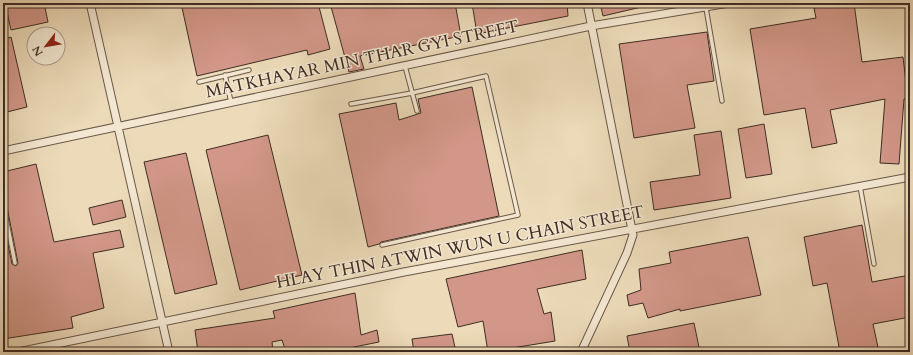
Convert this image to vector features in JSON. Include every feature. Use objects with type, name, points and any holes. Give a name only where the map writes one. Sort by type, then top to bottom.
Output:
[{"type":"street","points":[[90,3],[169,352]]},
{"type":"street","points":[[581,352],[628,253],[633,235],[586,3]]},
{"type":"street","name":"MATKHAYAR MIN THAR GYI STREET","points":[[3,151],[117,125],[591,26],[729,3]]},
{"type":"street","name":"HLAY THIN ATWIN WUN U CHAIN STREET","points":[[18,352],[404,272],[910,177]]},
{"type":"lane","points":[[706,8],[722,101]]},
{"type":"lane","points":[[405,65],[417,111]]},
{"type":"lane","points":[[199,82],[249,70]]},
{"type":"lane","points":[[225,75],[231,102]]},
{"type":"lane","points":[[351,104],[412,93],[486,76],[518,215],[382,245]]},
{"type":"lane","points":[[860,186],[874,264]]},
{"type":"lane","points":[[3,203],[15,263]]},
{"type":"building","points":[[5,3],[44,3],[48,22],[11,30]]},
{"type":"building","points":[[181,3],[318,3],[330,49],[308,55],[307,50],[197,76]]},
{"type":"building","points":[[330,3],[455,3],[461,36],[360,56],[364,69],[349,72]]},
{"type":"building","points":[[472,3],[567,3],[568,16],[477,34]]},
{"type":"building","points":[[600,3],[650,3],[650,5],[603,16]]},
{"type":"building","points":[[854,3],[862,62],[903,57],[908,99],[904,99],[899,164],[880,163],[885,99],[830,110],[837,143],[812,148],[805,108],[764,115],[750,29],[816,18],[814,8]]},
{"type":"building","points":[[707,32],[714,81],[687,85],[695,128],[634,138],[619,44]]},
{"type":"building","points":[[11,37],[27,107],[3,113],[3,40]]},
{"type":"building","points":[[472,87],[499,216],[381,242],[368,247],[339,114],[396,103],[399,120],[421,113],[418,99]]},
{"type":"building","points":[[764,124],[772,174],[746,178],[738,129]]},
{"type":"building","points":[[721,131],[731,198],[654,210],[650,182],[700,175],[694,135]]},
{"type":"building","points":[[268,135],[302,275],[240,290],[206,150]]},
{"type":"building","points":[[186,153],[217,284],[175,294],[144,162]]},
{"type":"building","points":[[36,164],[54,242],[120,230],[124,247],[93,253],[104,308],[71,317],[73,328],[3,339],[3,220],[12,264],[16,266],[18,263],[6,202],[3,200],[3,172]]},
{"type":"building","points":[[122,200],[126,217],[93,225],[89,208]]},
{"type":"building","points":[[862,225],[872,282],[910,275],[910,317],[873,324],[879,352],[840,352],[827,283],[813,286],[804,237]]},
{"type":"building","points":[[748,237],[761,295],[680,311],[680,309],[648,318],[643,303],[629,306],[627,295],[641,290],[639,269],[671,263],[669,252]]},
{"type":"building","points":[[582,250],[586,279],[537,289],[544,314],[551,312],[555,341],[488,352],[483,321],[458,327],[446,279]]},
{"type":"building","points":[[355,293],[361,335],[377,330],[379,342],[329,352],[286,352],[282,340],[272,342],[273,352],[198,352],[195,330],[275,318],[273,311]]},
{"type":"building","points":[[694,323],[700,352],[630,352],[627,336]]},
{"type":"building","points":[[452,334],[456,352],[414,352],[412,339]]}]
